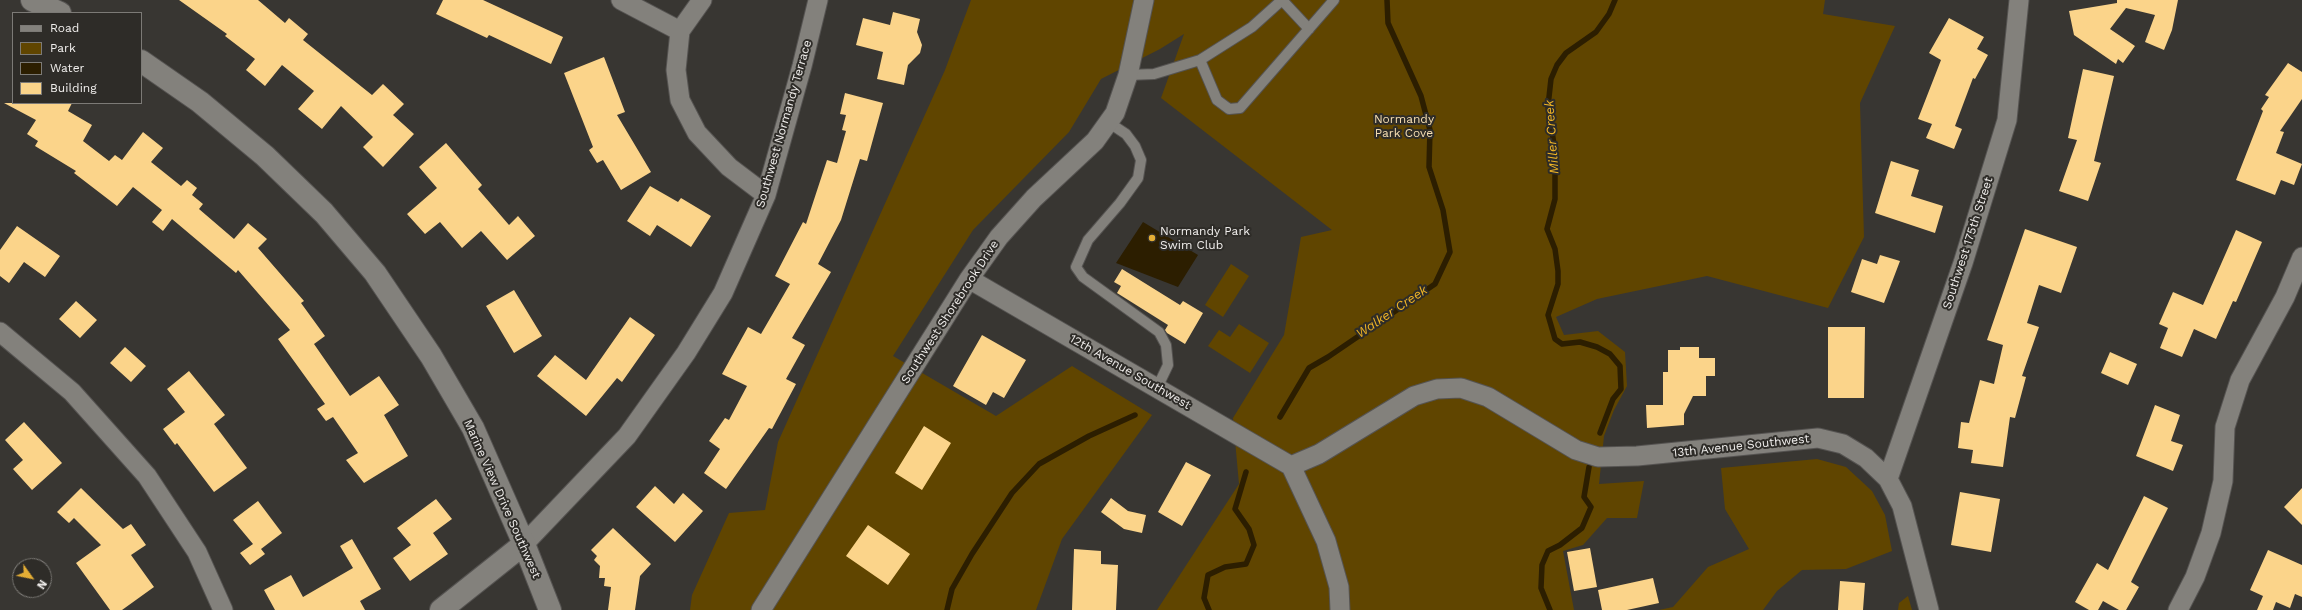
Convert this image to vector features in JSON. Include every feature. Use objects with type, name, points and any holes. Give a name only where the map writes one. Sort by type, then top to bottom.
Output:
[{"type":"street","points":[[32,0],[58,12]]},
{"type":"street","points":[[621,0],[680,31]]},
{"type":"street","points":[[702,0],[680,31],[676,70],[680,100],[697,133],[729,167],[766,195]]},
{"type":"street","name":"Southwest Normandy Terrace","points":[[440,610],[524,544],[627,436],[686,353],[723,293],[766,195],[802,66],[818,0]]},
{"type":"street","name":"Southwest Shorebrook Drive","points":[[762,610],[969,279],[999,237],[1034,198],[1095,141],[1115,113],[1128,75],[1144,0]]},
{"type":"street","name":"Southwest 175th Street","points":[[1888,479],[1963,263],[2007,120],[2019,0]]},
{"type":"street","name":"Marine View Drive Southwest","points":[[142,62],[200,102],[265,156],[324,213],[375,273],[431,356],[472,428],[524,544],[550,610]]},
{"type":"street","points":[[2178,610],[2195,577],[2211,533],[2223,481],[2225,427],[2240,380],[2285,297],[2302,257]]},
{"type":"street","name":"12th Avenue Southwest","points":[[969,279],[1291,466]]},
{"type":"street","points":[[0,332],[72,392],[147,476],[197,552],[223,610]]},
{"type":"street","name":"13th Avenue Southwest","points":[[1291,466],[1319,454],[1414,396],[1437,389],[1461,388],[1488,397],[1576,450],[1598,457],[1637,456],[1818,438],[1843,444],[1866,458],[1888,479],[1902,506],[1929,610]]},
{"type":"street","points":[[1291,466],[1326,541],[1339,587],[1340,610]]},
{"type":"lane","points":[[1128,75],[1154,74],[1200,60],[1252,27],[1282,0],[1309,29]]},
{"type":"lane","points":[[1200,60],[1217,100],[1229,109],[1240,108],[1334,0]]},
{"type":"lane","points":[[1108,122],[1126,134],[1135,146],[1141,160],[1138,178],[1120,203],[1088,240],[1076,267],[1083,277],[1159,332],[1166,345],[1168,365],[1157,388]]},
{"type":"green space","name":"Normandy Park Cove","points":[[971,0],[1825,0],[1823,14],[1895,26],[1860,103],[1864,237],[1828,308],[1707,276],[1597,299],[1556,317],[1564,335],[1598,331],[1625,352],[1627,386],[1614,410],[1604,436],[1599,484],[1644,481],[1637,518],[1607,518],[1583,545],[1563,551],[1574,610],[1157,610],[1239,484],[1233,418],[1284,335],[1301,237],[1332,230],[1161,98],[1184,34],[1160,49],[1101,79],[1069,132],[973,230],[893,356],[996,416],[1072,366],[1152,415],[1062,539],[1036,610],[690,610],[692,595],[729,513],[765,510],[778,442],[945,70]]},
{"type":"green space","points":[[1231,264],[1249,276],[1223,317],[1205,305]]},
{"type":"green space","points":[[1239,324],[1269,343],[1250,373],[1208,346],[1219,330],[1230,337]]},
{"type":"green space","points":[[1817,459],[1846,467],[1872,491],[1885,515],[1892,551],[1846,569],[1802,570],[1777,591],[1763,610],[1659,610],[1673,607],[1708,567],[1749,549],[1725,509],[1721,468]]},
{"type":"green space","points":[[1908,596],[1912,610],[1898,610],[1899,603]]},
{"type":"water","name":"Normandy Park Swim Club","points":[[1143,222],[1198,255],[1178,287],[1116,263]]},
{"type":"building","points":[[179,0],[258,0],[285,23],[289,18],[308,34],[303,40],[372,95],[383,84],[404,104],[393,115],[414,134],[383,167],[363,147],[373,137],[341,106],[322,129],[298,109],[314,91],[282,65],[265,86],[246,70],[255,59],[225,36],[227,34]]},
{"type":"building","points":[[443,0],[483,0],[563,37],[551,64],[489,35],[487,38],[436,14]]},
{"type":"building","points":[[2117,0],[2178,0],[2172,30],[2164,50],[2145,42],[2155,15],[2126,8],[2110,29],[2135,46],[2123,63],[2118,59],[2116,64],[2074,35],[2069,11],[2117,3]]},
{"type":"building","points":[[893,12],[920,19],[917,32],[922,45],[920,53],[908,65],[904,85],[877,79],[883,52],[856,45],[863,18],[890,25]]},
{"type":"building","points":[[1949,18],[1984,37],[1977,49],[1988,55],[1975,79],[1973,78],[1955,126],[1962,129],[1954,149],[1926,138],[1932,124],[1918,119],[1941,60],[1929,53]]},
{"type":"building","points":[[604,57],[625,112],[617,115],[651,172],[621,190],[603,160],[597,163],[589,150],[593,147],[564,73]]},
{"type":"building","points":[[2288,63],[2302,72],[2302,99],[2280,131],[2284,132],[2276,153],[2302,164],[2294,185],[2281,180],[2275,195],[2236,180],[2263,111],[2261,109],[2269,97],[2265,95]]},
{"type":"building","points":[[2083,69],[2114,76],[2094,161],[2101,163],[2088,201],[2059,191],[2077,140],[2068,138]]},
{"type":"building","points":[[845,93],[883,103],[867,161],[860,159],[841,220],[818,264],[831,272],[792,338],[805,345],[786,379],[796,384],[772,429],[769,428],[726,489],[704,473],[720,449],[709,441],[725,418],[729,420],[747,386],[722,374],[748,327],[761,334],[790,284],[775,276],[803,222],[806,224],[827,160],[837,163],[846,131],[842,130],[846,115],[840,114]]},
{"type":"building","points":[[4,103],[72,104],[68,111],[92,125],[83,141],[109,161],[115,155],[122,160],[143,132],[163,148],[151,162],[181,186],[187,180],[197,188],[192,195],[203,204],[199,209],[234,239],[248,223],[267,239],[258,248],[304,301],[301,303],[325,336],[314,344],[350,396],[379,376],[399,405],[384,415],[408,456],[364,483],[346,460],[358,453],[333,417],[326,421],[317,409],[325,404],[278,339],[290,330],[238,270],[236,273],[172,219],[163,231],[152,222],[162,210],[133,187],[117,206],[74,173],[76,171],[35,146],[38,141],[27,134],[36,120]]},
{"type":"building","points":[[446,143],[482,185],[478,189],[509,225],[518,216],[535,236],[507,260],[481,231],[462,248],[440,222],[425,234],[407,214],[437,188],[419,167]]},
{"type":"building","points":[[1891,161],[1919,170],[1911,196],[1943,206],[1935,233],[1875,213]]},
{"type":"building","points":[[650,186],[678,202],[681,198],[711,216],[691,247],[657,225],[650,236],[627,221]]},
{"type":"building","points":[[17,226],[60,256],[45,277],[24,262],[9,283],[0,276],[0,250]]},
{"type":"building","points":[[2025,229],[2077,247],[2061,293],[2039,285],[2027,323],[2039,327],[2022,376],[2026,377],[2015,418],[2010,417],[2003,467],[1971,463],[1973,450],[1958,448],[1961,422],[1969,423],[1980,380],[1994,384],[2003,345],[1987,340]]},
{"type":"building","points":[[2236,230],[2262,242],[2236,302],[2233,301],[2216,339],[2194,329],[2182,357],[2160,348],[2168,328],[2159,324],[2173,292],[2203,305]]},
{"type":"building","points":[[1880,255],[1900,261],[1884,303],[1851,292],[1862,259],[1877,264]]},
{"type":"building","points":[[1122,269],[1180,305],[1183,301],[1203,313],[1185,344],[1167,333],[1165,330],[1168,325],[1117,293],[1121,286],[1114,282]]},
{"type":"building","points":[[514,290],[542,336],[514,353],[486,306]]},
{"type":"building","points":[[76,301],[97,320],[80,338],[59,319]]},
{"type":"building","points":[[630,317],[655,335],[622,382],[617,378],[586,416],[537,376],[555,355],[586,380]]},
{"type":"building","points":[[1828,327],[1865,327],[1864,398],[1828,398]]},
{"type":"building","points":[[982,335],[1026,360],[1004,398],[993,392],[986,405],[953,386]]},
{"type":"building","points":[[125,347],[146,366],[131,382],[110,363]]},
{"type":"building","points":[[1680,347],[1699,347],[1699,358],[1715,358],[1715,376],[1706,376],[1706,396],[1693,396],[1684,414],[1684,425],[1647,428],[1646,405],[1663,405],[1663,372],[1668,372],[1668,350],[1680,350]]},
{"type":"building","points":[[2110,352],[2137,364],[2128,385],[2101,373]]},
{"type":"building","points":[[189,371],[225,415],[214,424],[247,468],[214,492],[177,443],[175,445],[163,429],[185,412],[167,389]]},
{"type":"building","points":[[2155,405],[2180,415],[2171,441],[2183,445],[2173,471],[2136,456]]},
{"type":"building","points":[[24,422],[62,463],[32,490],[13,469],[23,460],[5,440]]},
{"type":"building","points":[[924,426],[951,443],[922,490],[895,473]]},
{"type":"building","points":[[1186,462],[1211,475],[1182,526],[1158,512]]},
{"type":"building","points":[[655,486],[674,504],[683,493],[703,511],[675,542],[636,507]]},
{"type":"building","points":[[81,488],[123,529],[131,524],[146,545],[131,555],[154,587],[122,610],[110,610],[76,563],[101,545],[74,518],[69,523],[57,512]]},
{"type":"building","points":[[2302,488],[2302,525],[2284,507]]},
{"type":"building","points":[[1960,492],[2000,499],[1991,552],[1951,545]]},
{"type":"building","points":[[2144,496],[2168,508],[2131,582],[2139,587],[2126,610],[2119,610],[2103,601],[2098,610],[2089,610],[2075,602],[2097,563],[2108,570]]},
{"type":"building","points":[[1111,498],[1128,511],[1146,515],[1142,533],[1124,529],[1101,512]]},
{"type":"building","points":[[436,499],[452,519],[433,533],[448,554],[410,581],[393,558],[411,545],[397,528]]},
{"type":"building","points":[[258,501],[282,533],[261,549],[265,554],[250,565],[240,553],[253,544],[233,520]]},
{"type":"building","points":[[868,525],[910,554],[888,585],[846,556]]},
{"type":"building","points":[[613,528],[651,564],[640,576],[635,610],[608,610],[611,587],[604,586],[605,578],[599,578],[600,566],[594,560],[597,556],[591,550]]},
{"type":"building","points":[[352,539],[381,589],[360,601],[365,610],[275,610],[264,590],[291,575],[303,597],[353,568],[340,546]]},
{"type":"building","points":[[1590,548],[1597,587],[1574,591],[1567,552]]},
{"type":"building","points":[[1074,549],[1101,551],[1101,564],[1118,565],[1116,610],[1072,610]]},
{"type":"building","points":[[2268,550],[2302,565],[2302,597],[2295,594],[2290,608],[2276,602],[2273,610],[2257,610],[2263,596],[2250,590]]},
{"type":"building","points":[[1653,578],[1659,603],[1627,610],[1602,610],[1598,590]]},
{"type":"building","points":[[1840,581],[1865,583],[1863,610],[1838,610]]},
{"type":"waterway","name":"Walker Creek","points":[[1280,417],[1309,368],[1328,357],[1435,284],[1450,252],[1443,210],[1429,167],[1430,130],[1421,96],[1388,23],[1387,0]]},
{"type":"waterway","name":"Miller Creek","points":[[1600,433],[1613,399],[1621,389],[1620,366],[1610,354],[1597,347],[1580,342],[1562,344],[1555,339],[1548,315],[1558,284],[1555,249],[1547,229],[1555,199],[1555,151],[1548,106],[1551,79],[1557,65],[1566,53],[1596,32],[1609,14],[1615,0]]},
{"type":"waterway","points":[[947,610],[952,589],[972,554],[1012,493],[1039,464],[1089,436],[1135,415]]},
{"type":"waterway","name":"Miller Creek","points":[[1550,610],[1541,588],[1542,565],[1548,551],[1560,545],[1582,528],[1591,507],[1584,497],[1589,467]]},
{"type":"waterway","name":"Walker Creek","points":[[1209,610],[1204,598],[1208,575],[1225,567],[1246,564],[1254,545],[1249,529],[1235,509],[1246,472]]},
{"type":"place","name":"Normandy Park Swim Club","points":[[1152,238]]}]
